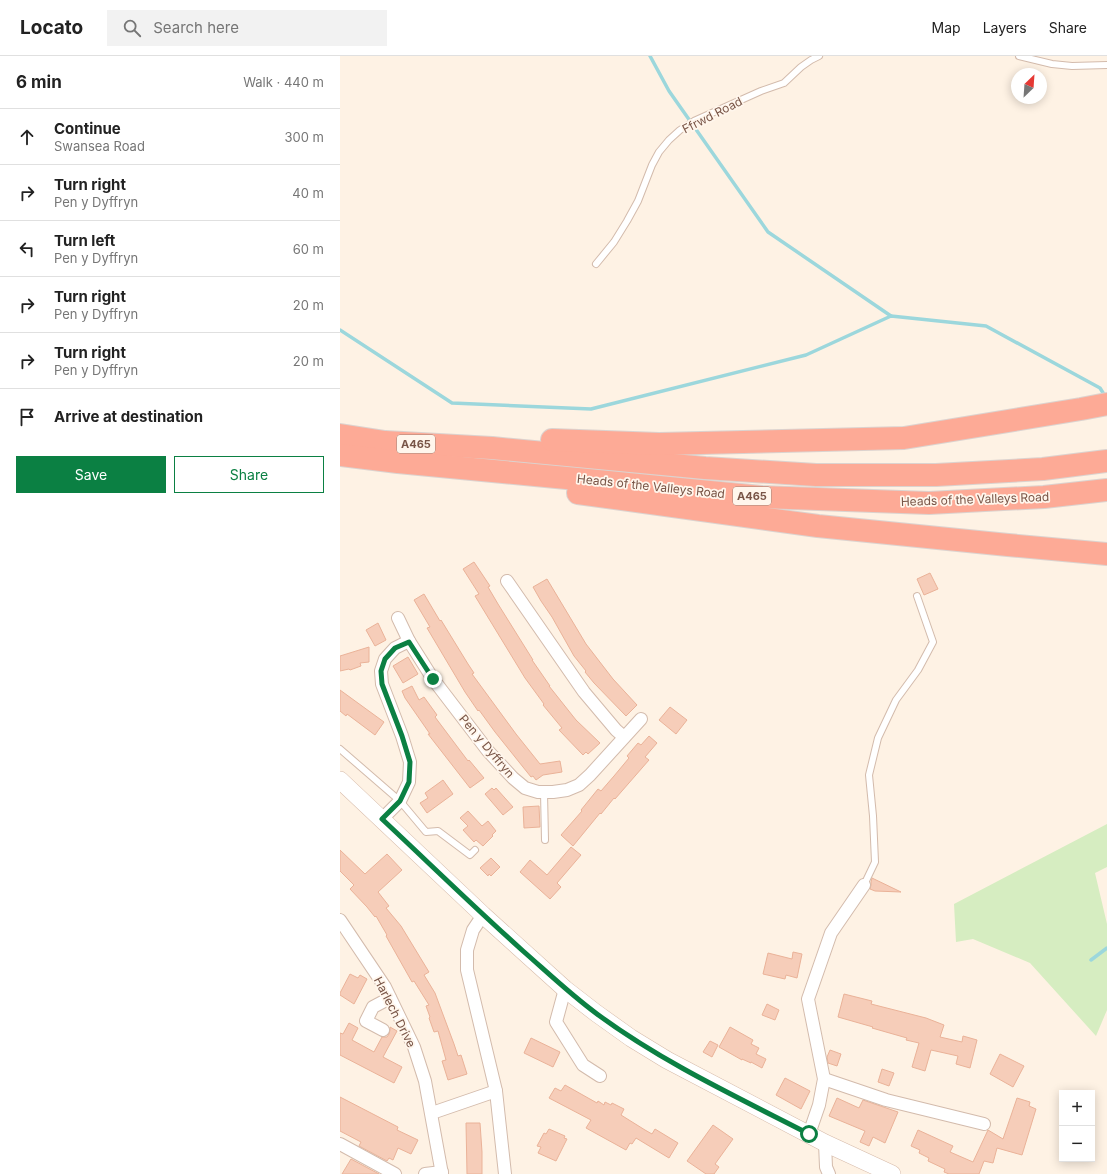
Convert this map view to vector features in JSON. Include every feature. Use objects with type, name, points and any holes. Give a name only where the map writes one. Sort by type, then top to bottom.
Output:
[{"type":"highway","points":[[492,448],[520,438],[659,444],[904,438],[1107,404]]},
{"type":"highway","name":"Heads of the Valleys Road","points":[[340,435],[385,442],[492,448],[705,468],[816,475],[936,474],[1043,469],[1107,461]]},
{"type":"highway","name":"Heads of the Valleys Road","points":[[340,455],[398,462],[577,478],[761,497],[929,503],[1044,497],[1107,490]]},
{"type":"highway","points":[[398,462],[419,474],[536,487],[818,526],[1107,554]]},
{"type":"street","points":[[507,581],[584,692],[616,730],[624,737]]},
{"type":"street","name":"Pen y Dyffryn","points":[[398,618],[409,642],[433,679],[488,751],[513,778],[525,788],[538,792],[544,792],[567,790],[580,785],[641,719]]},
{"type":"street","points":[[382,819],[400,801],[409,782],[410,762],[402,736],[382,684],[381,671],[385,659],[395,648],[409,642]]},
{"type":"street","points":[[340,780],[483,915],[565,989],[596,1013],[631,1038],[667,1060],[825,1143],[888,1173]]},
{"type":"street","points":[[809,1134],[819,1105],[824,1079],[808,999],[831,933],[864,885]]},
{"type":"street","points":[[483,915],[473,930],[467,950],[466,970],[496,1091],[505,1174]]},
{"type":"street","name":"Harlech Drive","points":[[340,920],[385,987],[414,1047],[426,1081],[442,1173]]},
{"type":"street","points":[[565,989],[556,1022],[583,1065],[600,1076]]},
{"type":"street","points":[[383,1030],[366,1021],[374,1008],[390,998]]},
{"type":"street","points":[[824,1079],[886,1100],[984,1124]]},
{"type":"street","points":[[432,1113],[496,1091]]},
{"type":"street","points":[[825,1143],[826,1167],[829,1174]]},
{"type":"street","points":[[340,1144],[395,1174]]},
{"type":"street","points":[[425,1174],[442,1173]]},
{"type":"lane","name":"Ffrwd Road","points":[[596,264],[614,242],[627,221],[638,201],[652,165],[659,152],[669,140],[680,130],[694,121],[761,91],[784,83],[801,67],[819,56]]},
{"type":"lane","points":[[1019,56],[1052,64],[1072,66],[1107,65]]},
{"type":"lane","points":[[864,885],[875,862],[869,775],[878,738],[896,700],[918,670],[933,642],[917,596]]},
{"type":"lane","points":[[340,749],[400,801],[426,832],[438,830],[470,855],[475,850]]},
{"type":"lane","points":[[544,792],[545,840]]},
{"type":"green space","points":[[1107,824],[1107,867],[1095,873],[1107,924],[1107,1010],[1096,1036],[1030,963],[973,939],[956,942],[954,904]]},
{"type":"building","points":[[474,562],[490,586],[488,587],[498,604],[549,686],[576,720],[600,743],[588,754],[586,752],[583,755],[559,730],[562,728],[543,705],[544,704],[525,678],[475,596],[479,594],[463,569]]},
{"type":"building","points":[[930,573],[938,589],[924,595],[917,579]]},
{"type":"building","points":[[547,579],[586,644],[613,679],[637,705],[626,716],[585,672],[586,671],[574,656],[552,617],[541,601],[533,587]]},
{"type":"building","points":[[424,594],[474,673],[472,674],[516,734],[540,764],[560,761],[562,772],[543,775],[536,780],[533,776],[531,777],[479,710],[478,711],[427,628],[430,627],[414,600]]},
{"type":"building","points":[[378,623],[386,640],[375,646],[366,630]]},
{"type":"building","points":[[369,647],[369,662],[360,663],[361,666],[350,670],[340,671],[340,656]]},
{"type":"building","points":[[408,657],[418,674],[403,683],[393,666]]},
{"type":"building","points":[[412,686],[419,700],[424,697],[437,715],[435,717],[468,761],[469,760],[484,778],[470,788],[428,734],[430,734],[405,698],[402,691]]},
{"type":"building","points":[[340,690],[384,722],[375,735],[347,714],[346,716],[340,711]]},
{"type":"building","points":[[670,707],[687,720],[676,734],[659,720]]},
{"type":"building","points":[[649,736],[657,743],[645,757],[649,760],[615,799],[614,798],[601,814],[600,813],[573,846],[561,835],[582,811],[581,810],[598,789],[601,791],[614,776],[629,758],[627,756],[638,743],[641,745]]},
{"type":"building","points":[[443,780],[453,794],[427,813],[420,803],[428,798],[425,793]]},
{"type":"building","points":[[492,788],[494,790],[496,788],[513,807],[503,815],[485,794]]},
{"type":"building","points":[[539,806],[540,827],[524,828],[523,807]]},
{"type":"building","points":[[468,811],[482,826],[488,821],[496,831],[483,846],[476,840],[474,842],[463,830],[468,826],[460,818]]},
{"type":"building","points":[[571,847],[581,855],[557,883],[561,887],[550,899],[520,872],[530,860],[547,875]]},
{"type":"building","points":[[340,850],[365,874],[387,854],[402,870],[378,892],[389,906],[386,908],[401,926],[429,972],[424,975],[435,993],[458,1056],[461,1055],[467,1074],[448,1080],[442,1061],[446,1060],[438,1031],[434,1032],[429,1018],[430,1017],[426,1006],[429,1005],[414,981],[412,982],[376,916],[375,917],[350,889],[354,885],[340,871]]},
{"type":"building","points":[[491,858],[500,867],[491,876],[489,874],[488,876],[480,868]]},
{"type":"building","points":[[872,878],[901,892],[875,891],[870,889]]},
{"type":"building","points":[[793,952],[802,954],[797,978],[786,975],[785,979],[763,974],[768,953],[792,959]]},
{"type":"building","points":[[350,974],[358,978],[360,975],[367,979],[354,1004],[340,995]]},
{"type":"building","points":[[844,994],[872,1001],[871,1004],[926,1018],[944,1025],[940,1037],[962,1042],[963,1036],[977,1040],[970,1068],[956,1064],[958,1056],[931,1050],[925,1071],[912,1067],[919,1043],[838,1017]]},
{"type":"building","points":[[767,1004],[779,1010],[775,1020],[762,1015]]},
{"type":"building","points":[[349,1023],[358,1028],[352,1040],[374,1052],[382,1037],[387,1037],[389,1034],[390,1027],[397,1031],[383,1057],[402,1067],[394,1083],[340,1055],[340,1033],[343,1034]]},
{"type":"building","points":[[730,1027],[753,1040],[751,1044],[759,1048],[756,1054],[766,1059],[762,1068],[751,1062],[742,1060],[719,1047]]},
{"type":"building","points":[[531,1038],[560,1052],[553,1067],[524,1053]]},
{"type":"building","points":[[710,1041],[718,1045],[712,1057],[703,1052]]},
{"type":"building","points":[[830,1050],[841,1054],[837,1066],[828,1063],[827,1057]]},
{"type":"building","points":[[1000,1054],[1024,1066],[1013,1087],[990,1074]]},
{"type":"building","points":[[882,1069],[894,1073],[889,1086],[878,1082]]},
{"type":"building","points":[[785,1078],[810,1091],[801,1109],[776,1095]]},
{"type":"building","points":[[565,1085],[597,1103],[598,1101],[604,1105],[605,1102],[611,1105],[612,1103],[624,1109],[621,1115],[652,1134],[655,1129],[678,1143],[669,1158],[636,1138],[632,1144],[630,1143],[626,1150],[586,1128],[591,1120],[549,1098],[555,1088],[561,1091]]},
{"type":"building","points":[[340,1097],[398,1127],[397,1130],[418,1140],[411,1154],[398,1148],[393,1160],[389,1158],[387,1161],[359,1146],[361,1142],[340,1131]]},
{"type":"building","points":[[837,1098],[859,1108],[863,1100],[898,1112],[885,1143],[873,1137],[869,1146],[860,1142],[865,1131],[829,1116]]},
{"type":"building","points":[[1017,1098],[1030,1102],[1029,1106],[1036,1109],[1022,1155],[997,1148],[993,1163],[984,1161],[979,1174],[949,1174],[944,1172],[945,1169],[928,1161],[929,1158],[919,1153],[920,1150],[911,1146],[918,1130],[953,1146],[950,1152],[973,1162],[988,1130],[1003,1139]]},
{"type":"building","points":[[466,1123],[480,1123],[482,1174],[467,1174]]},
{"type":"building","points":[[713,1125],[733,1139],[715,1164],[719,1167],[714,1174],[706,1174],[687,1161]]},
{"type":"building","points":[[549,1129],[565,1136],[564,1138],[567,1139],[556,1161],[538,1153],[541,1147],[537,1146],[544,1133],[546,1134]]},
{"type":"building","points":[[351,1159],[379,1174],[342,1174]]},
{"type":"waterway","points":[[650,56],[669,91],[768,232],[891,316]]},
{"type":"waterway","points":[[340,330],[452,403],[591,409],[806,355],[891,316],[986,326],[1100,388],[1105,396]]},
{"type":"waterway","points":[[1091,960],[1107,948]]},
{"type":"route","points":[[433,679],[409,642],[395,648],[385,659],[381,671],[382,684],[402,736],[410,762],[409,782],[400,801],[382,819],[483,915],[565,989],[596,1013],[631,1038],[667,1060],[809,1134]]}]
